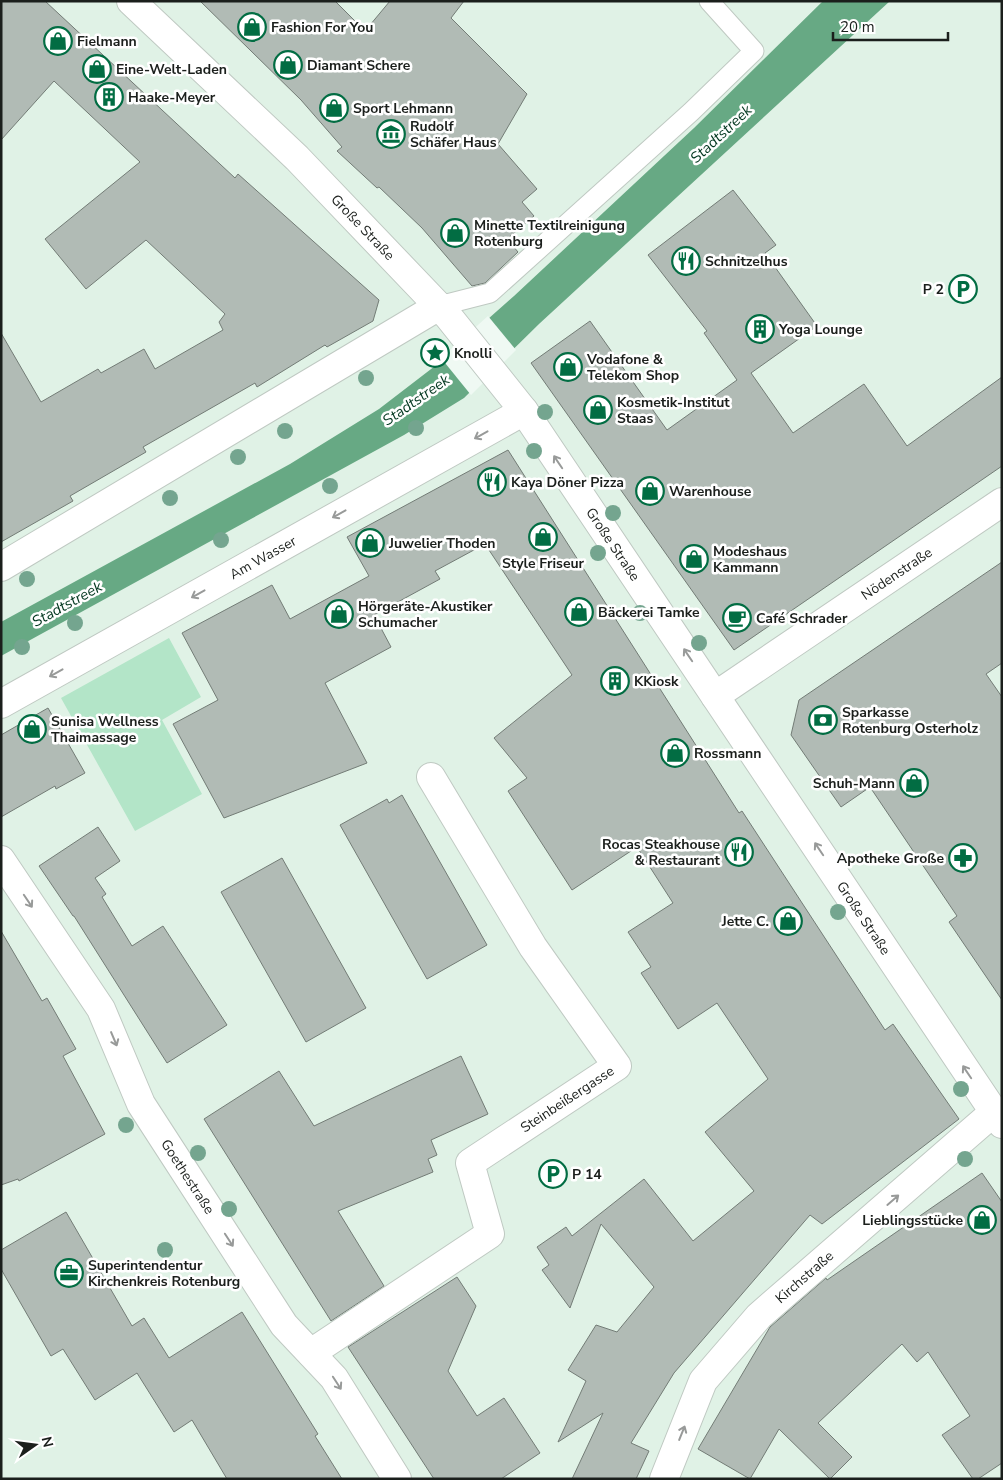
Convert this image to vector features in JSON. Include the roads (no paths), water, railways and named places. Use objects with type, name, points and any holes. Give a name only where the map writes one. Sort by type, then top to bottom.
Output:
[{"type":"street","name":"Große Straße","points":[[131,1],[297,158],[444,311],[524,411],[998,1118]]},
{"type":"street","points":[[1,566],[444,311]]},
{"type":"street","name":"Am Wasser","points":[[1,704],[524,411]]},
{"type":"street","name":"Nödenstraße","points":[[715,696],[1002,502]]},
{"type":"street","name":"Steinbeißergasse","points":[[311,1353],[490,1234],[470,1163],[617,1066],[533,948],[431,777]]},
{"type":"street","name":"Goethestraße","points":[[1,860],[101,1009],[141,1104],[284,1325],[334,1378],[397,1479]]},
{"type":"street","name":"Kirchstraße","points":[[664,1479],[703,1381],[759,1316],[998,1118]]},
{"type":"lane","points":[[444,311],[490,294],[691,112],[754,51],[708,1]]},
{"type":"water","name":"Stadtstreek","points":[[823,1],[890,1],[539,324],[464,398],[404,435],[1,656],[1,622],[290,464],[379,409],[435,366],[514,296],[694,128]]},
{"type":"place","name":"Fashion For You","points":[[252,27]]},
{"type":"place","name":"Fielmann","points":[[58,41]]},
{"type":"place","name":"Diamant Schere","points":[[288,65]]},
{"type":"place","name":"Eine-Welt-Laden","points":[[97,69]]},
{"type":"place","name":"Haake-Meyer","points":[[109,97]]},
{"type":"place","name":"Sport Lehmann","points":[[334,108]]},
{"type":"place","name":"Rudolf Schäfer Haus","points":[[391,134]]},
{"type":"place","name":"Minette Textilreinigung Rotenburg","points":[[455,233]]},
{"type":"place","name":"Schnitzelhus","points":[[686,261]]},
{"type":"place","name":"P 2","points":[[963,289]]},
{"type":"place","name":"Yoga Lounge","points":[[760,329]]},
{"type":"place","name":"Knolli","points":[[435,353]]},
{"type":"place","name":"Vodafone & Telekom Shop","points":[[568,367]]},
{"type":"place","name":"Kosmetik-Institut Staas","points":[[598,410]]},
{"type":"place","name":"Kaya Döner Pizza","points":[[492,482]]},
{"type":"place","name":"Warenhouse","points":[[650,491]]},
{"type":"place","name":"Style Friseur","points":[[543,537]]},
{"type":"place","name":"Juwelier Thoden","points":[[370,543]]},
{"type":"place","name":"Modeshaus Kammann","points":[[694,559]]},
{"type":"place","name":"Bäckerei Tamke","points":[[579,612]]},
{"type":"place","name":"Hörgeräte-Akustiker Schumacher","points":[[339,614]]},
{"type":"place","name":"Café Schrader","points":[[737,618]]},
{"type":"place","name":"KKiosk","points":[[615,681]]},
{"type":"place","name":"Sparkasse Rotenburg Osterholz","points":[[823,720]]},
{"type":"place","name":"Sunisa Wellness Thaimassage","points":[[32,729]]},
{"type":"place","name":"Rossmann","points":[[675,753]]},
{"type":"place","name":"Schuh-Mann","points":[[914,783]]},
{"type":"place","name":"Rocas Steakhouse & Restaurant","points":[[739,852]]},
{"type":"place","name":"Apotheke Große","points":[[963,858]]},
{"type":"place","name":"Jette C.","points":[[788,921]]},
{"type":"place","name":"P 14","points":[[553,1174]]},
{"type":"place","name":"Lieblingsstücke","points":[[982,1220]]},
{"type":"place","name":"Superintendentur Kirchenkreis Rotenburg","points":[[69,1273]]}]
